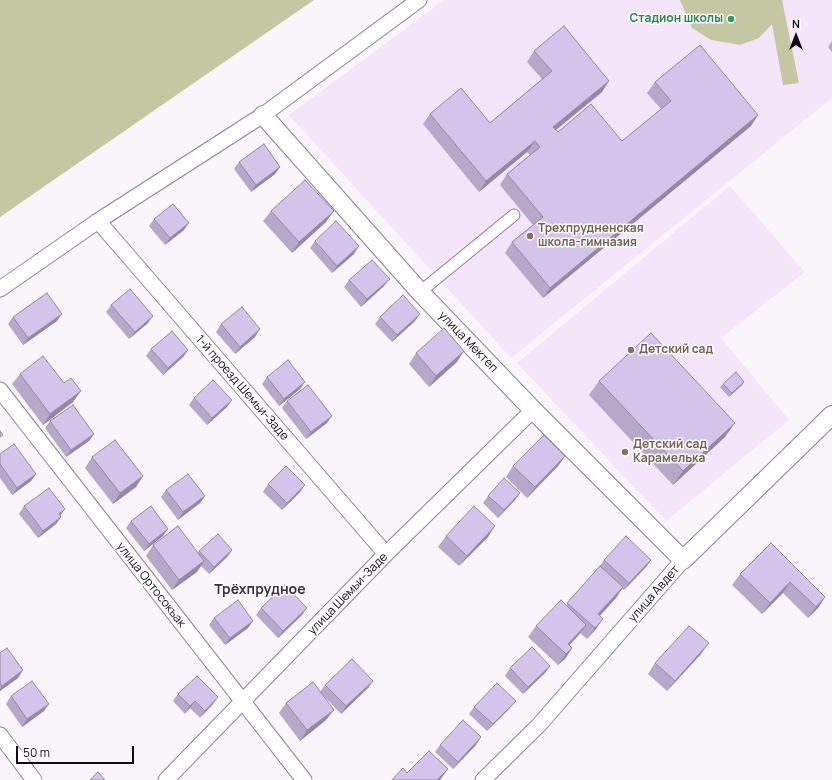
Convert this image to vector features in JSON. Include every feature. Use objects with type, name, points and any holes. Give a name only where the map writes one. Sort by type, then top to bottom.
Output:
[{"type":"street","points":[[0,289],[98,221],[263,115],[419,0]]},
{"type":"street","name":"улица Мектеп","points":[[263,115],[420,292],[533,410],[683,560]]},
{"type":"street","points":[[420,292],[514,215]]},
{"type":"street","name":"1-й проезд Шемьи-Заде","points":[[98,221],[386,554]]},
{"type":"street","name":"улица Ортосокъак","points":[[0,390],[304,780]]},
{"type":"street","name":"улица Шемьи-Заде","points":[[166,780],[243,703],[386,554],[533,410]]},
{"type":"street","name":"улица Авдет","points":[[483,780],[539,725],[683,560],[832,415]]},
{"type":"street","points":[[0,735],[34,780]]},
{"type":"shaded area","name":"Трехпрудненская школа-гимназия","points":[[444,0],[832,0],[832,98],[511,358],[289,115]]},
{"type":"shaded area","name":"Детский сад","points":[[730,186],[805,272],[721,338],[789,420],[666,521],[517,363]]},
{"type":"green space","points":[[0,0],[314,0],[0,217]]},
{"type":"green space","name":"Стадион школы","points":[[680,0],[782,0],[799,83],[783,85],[772,24],[759,38],[740,45],[711,40],[692,28]]},
{"type":"building","name":"Трехпрудненская школа-гимназия","points":[[564,26],[609,81],[553,127],[558,132],[591,104],[622,141],[671,101],[655,82],[700,45],[758,115],[550,288],[512,242],[543,217],[507,174],[540,147],[535,141],[486,181],[430,114],[461,88],[490,123],[552,71],[534,51]]},
{"type":"building","points":[[264,144],[280,167],[256,185],[239,162]]},
{"type":"building","points":[[305,180],[334,211],[299,242],[271,211]]},
{"type":"building","points":[[173,204],[189,223],[170,238],[154,219]]},
{"type":"building","points":[[336,221],[359,246],[337,266],[315,241]]},
{"type":"building","points":[[372,260],[390,279],[367,299],[349,280]]},
{"type":"building","points":[[130,289],[153,316],[135,332],[111,305]]},
{"type":"building","points":[[47,293],[62,314],[28,338],[13,317]]},
{"type":"building","points":[[403,295],[420,314],[397,335],[380,317]]},
{"type":"building","points":[[242,307],[260,329],[240,347],[221,324]]},
{"type":"building","points":[[444,328],[464,351],[436,376],[416,353]]},
{"type":"building","points":[[172,331],[188,350],[168,368],[151,349]]},
{"type":"building","name":"Детский сад Карамелька","points":[[651,333],[735,423],[683,471],[599,381]]},
{"type":"building","points":[[43,356],[64,383],[71,378],[81,391],[50,414],[20,374]]},
{"type":"building","points":[[288,360],[305,382],[284,399],[267,377]]},
{"type":"building","points":[[736,372],[744,382],[732,393],[723,384]]},
{"type":"building","points":[[213,380],[232,400],[212,418],[194,398]]},
{"type":"building","points":[[308,385],[332,416],[311,432],[287,401]]},
{"type":"building","points":[[73,405],[94,434],[71,450],[50,421]]},
{"type":"building","points":[[544,435],[565,456],[535,487],[513,466]]},
{"type":"building","points":[[115,440],[143,476],[120,493],[92,457]]},
{"type":"building","points":[[14,444],[36,474],[17,488],[0,464],[0,454]]},
{"type":"building","points":[[286,466],[305,485],[287,503],[268,484]]},
{"type":"building","points":[[188,474],[205,496],[183,512],[166,490]]},
{"type":"building","points":[[504,478],[520,493],[504,510],[488,496]]},
{"type":"building","points":[[49,488],[65,509],[59,514],[61,517],[43,531],[24,506]]},
{"type":"building","points":[[151,506],[168,529],[149,544],[131,521]]},
{"type":"building","points":[[474,506],[495,526],[467,556],[446,536]]},
{"type":"building","points":[[178,526],[204,561],[179,580],[153,545]]},
{"type":"building","points":[[218,534],[232,550],[214,567],[199,551]]},
{"type":"building","points":[[626,536],[651,560],[629,583],[604,560]]},
{"type":"building","points":[[771,543],[825,597],[816,607],[790,582],[770,603],[740,574]]},
{"type":"building","points":[[600,566],[623,587],[598,614],[603,619],[595,628],[567,603]]},
{"type":"building","points":[[285,585],[307,608],[283,631],[261,608]]},
{"type":"building","points":[[238,600],[253,621],[230,638],[214,618]]},
{"type":"building","points":[[561,600],[586,625],[568,644],[572,648],[566,654],[536,626]]},
{"type":"building","points":[[689,626],[709,643],[675,681],[655,663]]},
{"type":"building","points":[[532,647],[550,666],[528,687],[510,668]]},
{"type":"building","points":[[7,648],[23,670],[2,686],[0,683],[0,653]]},
{"type":"building","points":[[352,659],[373,681],[346,706],[325,685]]},
{"type":"building","points":[[197,676],[218,697],[205,711],[195,701],[190,706],[178,694]]},
{"type":"building","points":[[32,681],[49,704],[27,719],[11,696]]},
{"type":"building","points":[[313,682],[334,710],[307,730],[286,703]]},
{"type":"building","points":[[497,683],[516,701],[493,724],[474,707]]},
{"type":"building","points":[[463,720],[481,737],[458,762],[440,745]]},
{"type":"building","points":[[429,751],[448,769],[437,780],[392,780],[403,768],[407,773]]},
{"type":"building","points":[[98,772],[105,780],[90,780]]},
{"type":"place","name":"Стадион школы","points":[[731,19]]},
{"type":"place","name":"Трехпрудненская школа-гимназия","points":[[530,236]]},
{"type":"place","name":"Детский сад","points":[[631,350]]},
{"type":"place","name":"Детский сад Карамелька","points":[[625,452]]},
{"type":"district","name":"Трёхпрудное","points":[[260,590]]}]
